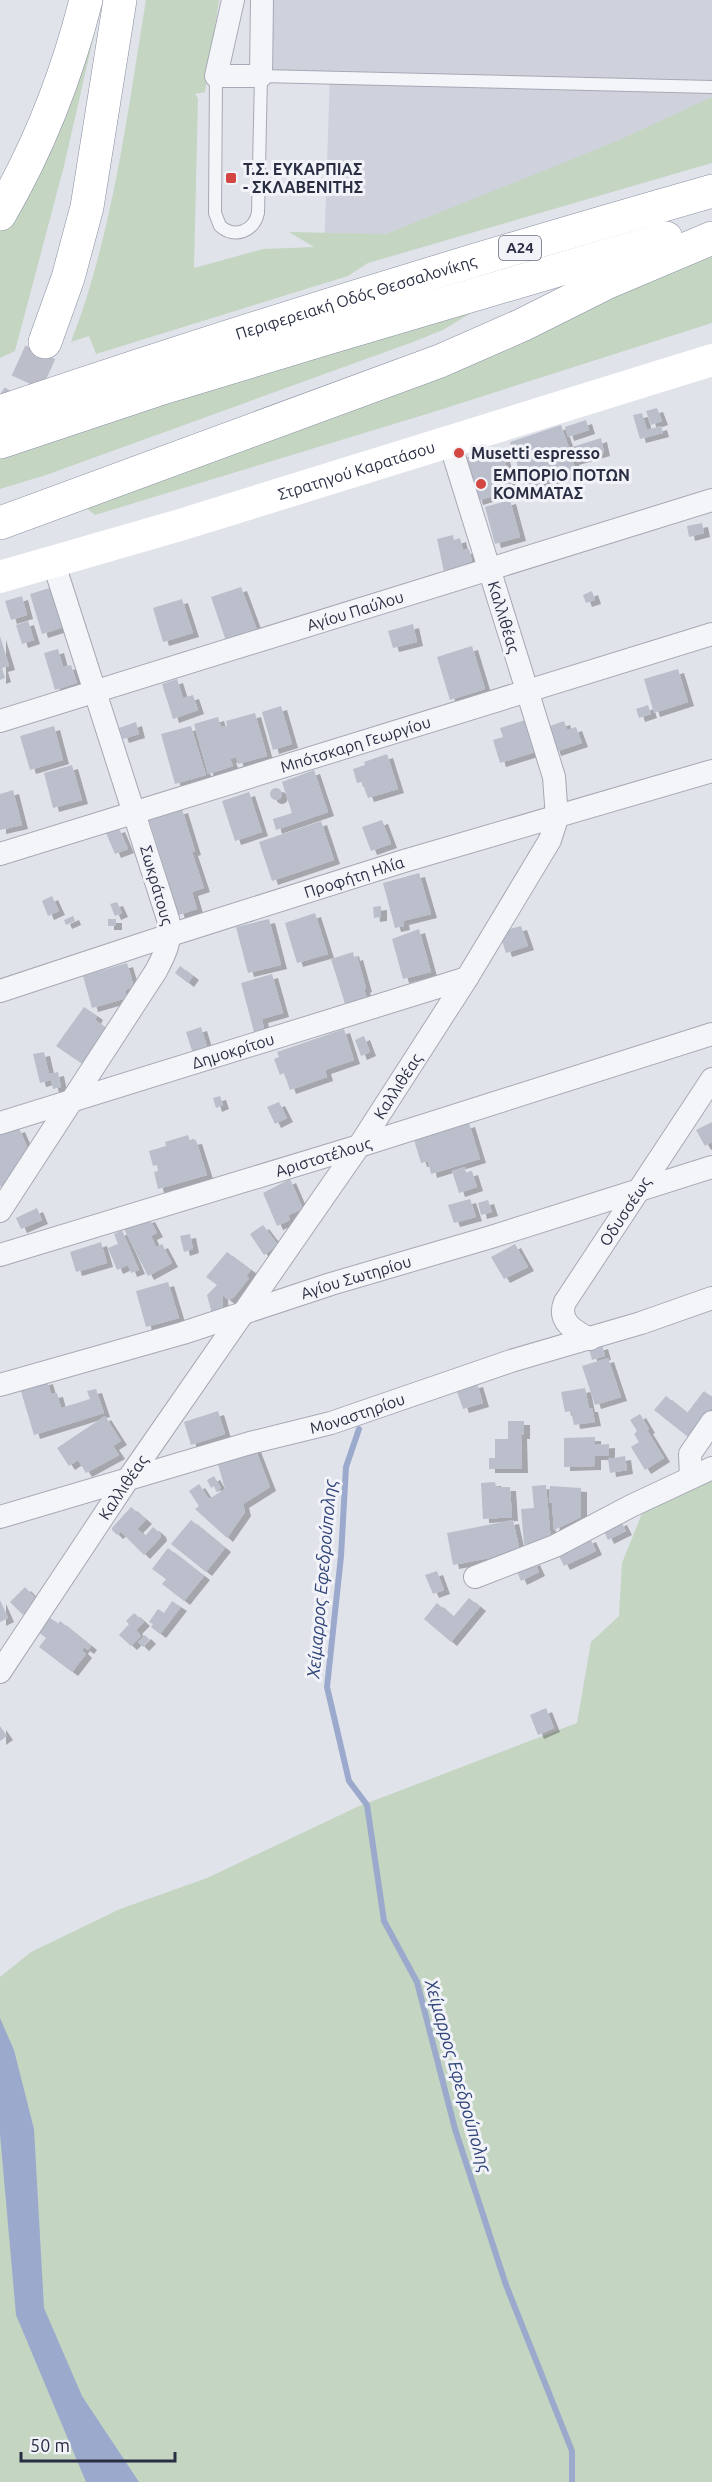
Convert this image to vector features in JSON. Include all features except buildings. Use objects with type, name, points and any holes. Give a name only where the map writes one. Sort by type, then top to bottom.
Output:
[{"type":"highway","points":[[45,342],[71,267],[87,207],[120,0]]},
{"type":"highway","points":[[0,214],[43,131],[64,76],[85,1]]},
{"type":"highway","name":"Περιφερειακή Οδός Θεσσαλονίκης","points":[[0,412],[174,354],[379,290],[712,191]]},
{"type":"highway","name":"Περιφερειακή Οδός Θεσσαλονίκης","points":[[0,442],[156,390],[712,224]]},
{"type":"highway","points":[[0,523],[440,361],[522,325],[608,282],[712,238]]},
{"type":"street","points":[[233,0],[216,76],[261,76],[262,0]]},
{"type":"street","name":"Στρατηγού Καρατάσου","points":[[0,577],[180,525],[712,360]]},
{"type":"street","name":"Καλλιθέας","points":[[0,1672],[128,1479],[359,1146],[467,978],[546,847],[557,818],[554,777],[449,440]]},
{"type":"street","name":"Αγίου Παύλου","points":[[0,721],[712,500]]},
{"type":"street","name":"Σωκράτους","points":[[0,1211],[156,971],[170,935],[168,918],[136,813],[53,561]]},
{"type":"street","name":"Μπότσκαρη Γεωργίου","points":[[0,854],[712,634]]},
{"type":"street","name":"Προφήτη Ηλία","points":[[0,991],[404,861],[712,771]]},
{"type":"street","name":"Δημοκρίτου","points":[[0,1123],[467,978]]},
{"type":"street","name":"Αριστοτέλους","points":[[0,1255],[359,1146],[712,1034]]},
{"type":"street","name":"Οδυσσέως","points":[[590,1338],[569,1326],[563,1316],[563,1307],[586,1267],[712,1079]]},
{"type":"street","name":"Αγίου Σωτηρίου","points":[[0,1385],[183,1333],[712,1167]]},
{"type":"street","name":"Μοναστηρίου","points":[[0,1517],[330,1423],[512,1361],[712,1298]]},
{"type":"street","points":[[691,1477],[690,1454],[712,1422]]},
{"type":"street","points":[[475,1577],[555,1546],[712,1468]]},
{"type":"street","points":[[0,1645],[23,1637]]},
{"type":"lane","points":[[216,76],[215,213],[220,226],[230,232],[249,229],[255,224],[258,213],[261,76],[711,87]]},
{"type":"shaded area","points":[[273,0],[712,0],[712,119],[367,263],[324,254],[330,74],[271,72]]},
{"type":"green space","points":[[102,0],[64,166],[15,351],[0,358],[0,208]]},
{"type":"green space","points":[[146,0],[219,0],[205,92],[195,94],[198,98],[194,268],[263,249],[314,247],[289,232],[386,234],[617,141],[712,97],[712,163],[368,263],[348,276],[96,354],[89,336],[71,342],[86,301],[108,216],[125,130]]},
{"type":"green space","points":[[712,245],[712,323],[430,413],[95,515],[77,500]]},
{"type":"green space","points":[[501,295],[443,330],[413,342],[46,475],[0,489],[0,456]]},
{"type":"green space","points":[[712,1477],[712,2482],[0,2482],[0,1977],[31,1952],[120,1909],[207,1878],[357,1807],[577,1723],[591,1642],[619,1616],[622,1563],[643,1511]]},
{"type":"water","points":[[0,2018],[14,2050],[34,2129],[44,2308],[82,2396],[139,2482],[86,2482],[16,2315],[0,2134]]},
{"type":"waterway","name":"Χείμαρρος Εφεδρούπολης","points":[[359,1429],[346,1467],[341,1556],[327,1687],[349,1781],[367,1805],[384,1921],[417,1982],[455,2129],[506,2285],[572,2451],[572,2482]]},
{"type":"tunnel","points":[[1,424],[25,386],[45,342]]},
{"type":"place","name":"Τ.Σ. ΕΥΚΑΡΠΙΑΣ - ΣΚΛΑΒΕΝΙΤΗΣ","points":[[231,178]]},
{"type":"place","name":"Musetti espresso","points":[[459,453]]},
{"type":"place","name":"ΕΜΠΟΡΙΟ ΠΟΤΩΝ ΚΟΜΜΑΤΑΣ","points":[[481,484]]}]
